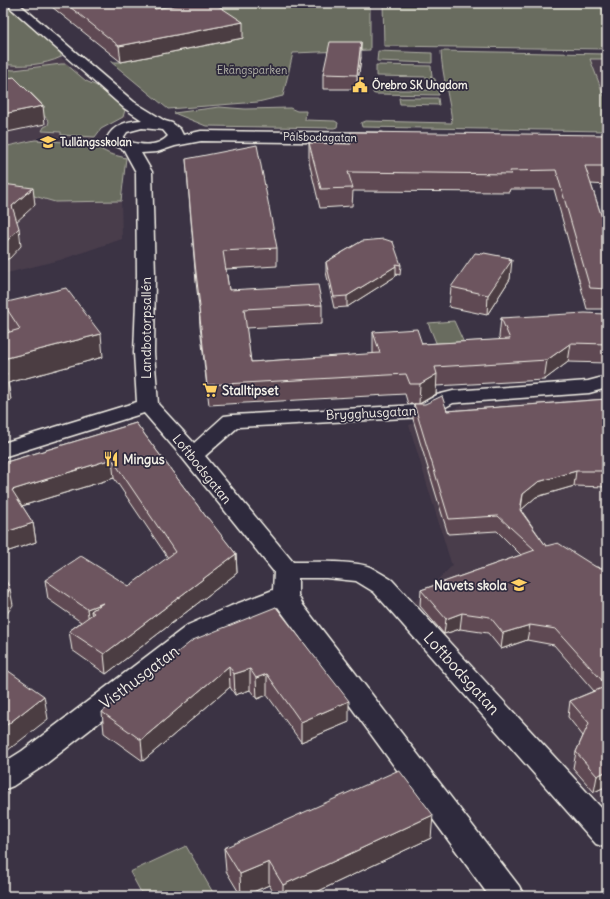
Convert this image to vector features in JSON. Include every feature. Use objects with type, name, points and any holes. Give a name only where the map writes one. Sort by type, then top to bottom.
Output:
[{"type":"street","points":[[11,3],[166,135]]},
{"type":"street","points":[[129,105],[131,114],[130,120],[118,132],[115,138],[117,141],[130,147],[145,148],[166,135]]},
{"type":"street","points":[[118,132],[135,125],[166,135]]},
{"type":"street","points":[[144,172],[166,135]]},
{"type":"street","name":"Pålsbodagatan","points":[[166,135],[395,138]]},
{"type":"street","name":"Landbotorpsallén","points":[[130,147],[144,172],[146,275],[144,353],[148,405]]},
{"type":"street","name":"Brygghusgatan","points":[[192,456],[232,421],[424,410],[444,399],[453,397],[589,387],[607,382]]},
{"type":"street","points":[[3,450],[148,405]]},
{"type":"street","name":"Loftbodsgatan","points":[[148,405],[172,430],[262,542],[286,582],[292,609],[508,896]]},
{"type":"street","name":"Loftbodsgatan","points":[[286,582],[326,570],[361,573],[383,586],[607,835]]},
{"type":"street","name":"Visthusgatan","points":[[3,778],[32,759],[197,632],[240,612],[286,582]]},
{"type":"shaded area","name":"Tullängsskolan","points":[[3,7],[127,117],[106,123],[96,133],[93,140],[102,150],[126,158],[121,201],[122,239],[60,260],[3,274]]},
{"type":"shaded area","points":[[590,59],[607,59],[607,97],[604,97]]},
{"type":"shaded area","name":"Navets skola","points":[[607,398],[606,809],[411,605],[452,566],[409,425],[464,405]]},
{"type":"green space","points":[[3,3],[61,53],[61,57],[48,62],[32,65],[3,64]]},
{"type":"green space","name":"Ekängsparken","points":[[115,3],[370,3],[370,50],[293,53],[283,96],[258,102],[168,109],[111,62],[121,62],[154,24]]},
{"type":"green space","points":[[383,3],[600,3],[607,20],[607,49],[384,46]]},
{"type":"green space","points":[[378,51],[432,53],[432,63],[377,61]]},
{"type":"green space","points":[[441,51],[607,54],[607,59],[590,59],[604,96],[607,97],[607,131],[362,127],[361,123],[366,121],[452,123]]},
{"type":"green space","points":[[66,64],[86,81],[97,86],[125,110],[123,117],[101,129],[95,137],[61,135],[61,132],[42,131],[44,127],[48,125],[49,121],[38,109],[45,107],[29,91],[3,98],[3,69],[14,70]]},
{"type":"green space","points":[[376,65],[431,66],[432,77],[430,77],[435,79],[439,95],[375,94],[373,93],[373,90],[430,90],[427,77],[376,76]]},
{"type":"green space","points":[[399,98],[438,98],[439,105],[400,104]]},
{"type":"green space","points":[[219,107],[245,109],[290,108],[297,111],[306,111],[305,120],[335,121],[338,123],[337,127],[334,128],[206,126],[174,113]]},
{"type":"green space","points":[[35,140],[95,144],[110,154],[126,158],[121,201],[55,202],[3,187],[3,147]]},
{"type":"green space","points":[[454,321],[464,343],[437,345],[428,323]]},
{"type":"green space","points":[[186,846],[215,896],[143,896],[130,872]]},
{"type":"building","points":[[65,3],[147,3],[155,9],[187,3],[214,3],[243,22],[119,46]]},
{"type":"building","points":[[330,42],[361,42],[357,75],[323,74]]},
{"type":"building","points":[[14,77],[43,106],[3,114],[3,79]]},
{"type":"building","points":[[351,132],[607,135],[607,166],[585,166],[607,233],[607,289],[590,288],[556,170],[510,171],[511,174],[348,172],[353,188],[321,189],[309,143],[351,144]]},
{"type":"building","points":[[257,145],[277,248],[223,251],[229,290],[318,285],[322,305],[244,309],[251,362],[380,353],[373,332],[417,329],[422,344],[510,339],[501,318],[585,313],[605,314],[607,322],[607,344],[571,343],[547,360],[435,367],[437,374],[420,384],[410,384],[406,374],[207,385],[186,159]]},
{"type":"building","points":[[3,184],[33,188],[12,206],[19,228],[8,240],[3,242]]},
{"type":"building","points":[[384,239],[393,242],[401,265],[395,264],[396,266],[347,296],[334,297],[326,262],[362,241]]},
{"type":"building","points":[[475,253],[484,253],[510,258],[509,260],[512,260],[488,295],[451,287]]},
{"type":"building","points":[[66,288],[101,334],[3,359],[3,334],[20,329],[3,303]]},
{"type":"building","points":[[3,370],[7,375],[3,376]]},
{"type":"building","points":[[442,396],[447,411],[607,399],[607,471],[576,471],[538,482],[523,494],[520,510],[546,546],[558,543],[596,567],[607,569],[607,686],[556,629],[530,625],[503,633],[490,617],[462,613],[446,619],[421,590],[535,550],[498,516],[449,519],[414,404],[425,404]]},
{"type":"building","points":[[136,423],[207,518],[236,554],[104,654],[69,631],[94,613],[91,611],[103,603],[87,609],[45,580],[81,556],[129,586],[175,552],[112,459],[12,490],[33,523],[3,533],[3,463]]},
{"type":"building","points":[[3,574],[10,589],[3,599]]},
{"type":"building","points":[[276,607],[349,701],[301,722],[267,674],[256,678],[250,669],[234,674],[229,666],[141,740],[102,712],[193,640]]},
{"type":"building","points":[[7,670],[44,696],[3,728],[3,673]]},
{"type":"building","points":[[607,686],[607,771],[597,776],[576,752],[589,723],[570,701]]},
{"type":"building","points":[[399,770],[433,815],[283,885],[269,862],[240,874],[224,848]]},
{"type":"place","name":"Örebro SK Ungdom","points":[[360,85]]},
{"type":"place","name":"Tullängsskolan","points":[[48,142]]},
{"type":"place","name":"Stalltipset","points":[[210,390]]},
{"type":"place","name":"Mingus","points":[[111,459]]},
{"type":"place","name":"Navets skola","points":[[519,585]]}]
